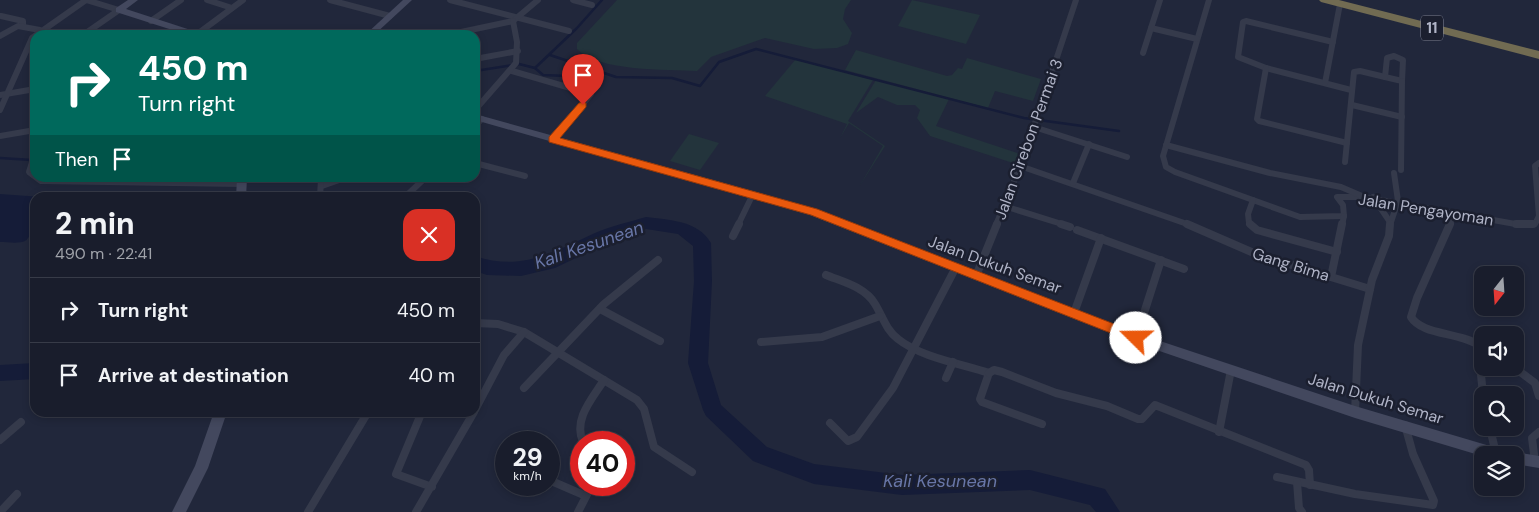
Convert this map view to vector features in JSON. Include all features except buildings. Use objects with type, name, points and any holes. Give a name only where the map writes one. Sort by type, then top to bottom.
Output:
[{"type":"highway","name":"11","points":[[1325,0],[1345,2],[1539,48]]},
{"type":"highway","name":"11","points":[[1345,2],[1539,55]]},
{"type":"street","points":[[0,36],[14,27],[23,25],[40,30],[86,0],[181,30]]},
{"type":"street","points":[[90,30],[134,0]]},
{"type":"street","points":[[151,21],[181,0]]},
{"type":"street","points":[[207,0],[232,8]]},
{"type":"street","points":[[203,30],[243,0]]},
{"type":"street","points":[[330,0],[390,16]]},
{"type":"street","points":[[377,30],[408,0]]},
{"type":"street","points":[[450,0],[569,31]]},
{"type":"street","points":[[471,30],[513,21],[538,0]]},
{"type":"street","points":[[573,0],[592,5]]},
{"type":"street","name":"Jalan Cirebon Permai 3","points":[[976,276],[1036,122],[1076,0]]},
{"type":"street","points":[[1143,53],[1160,0]]},
{"type":"street","points":[[1209,0],[1166,145],[1270,173],[1353,191],[1364,196]]},
{"type":"street","points":[[1325,83],[1333,42],[1345,2]]},
{"type":"street","points":[[1,16],[23,21],[23,25]]},
{"type":"street","points":[[1333,42],[1246,20],[1243,22],[1238,57],[1266,68],[1351,90]]},
{"type":"street","points":[[480,114],[514,68],[518,51],[513,21]]},
{"type":"street","points":[[1151,28],[1197,39]]},
{"type":"street","points":[[0,110],[3,95],[30,42]]},
{"type":"street","points":[[480,58],[518,51]]},
{"type":"street","points":[[1356,412],[1358,345],[1370,289],[1389,236],[1390,222],[1398,201],[1403,60],[1394,56],[1387,58],[1386,77]]},
{"type":"street","points":[[514,68],[578,92],[591,94],[553,140]]},
{"type":"street","points":[[1266,68],[1257,118],[1259,121],[1347,143]]},
{"type":"street","points":[[1345,162],[1354,72],[1402,81]]},
{"type":"street","points":[[3,95],[30,91]]},
{"type":"street","points":[[1352,105],[1402,117]]},
{"type":"street","name":"Jalan Dukuh Semar","points":[[480,119],[814,212],[956,269],[1074,312],[1136,338],[1356,412],[1474,447]]},
{"type":"street","points":[[1036,122],[1088,144],[1127,157]]},
{"type":"street","points":[[0,136],[30,131]]},
{"type":"street","points":[[1073,184],[1088,144]]},
{"type":"street","name":"Jalan Pengayoman","points":[[1166,145],[1163,156],[1166,167],[1300,217],[1344,216],[1343,205],[1337,196]]},
{"type":"street","points":[[480,163],[526,176]]},
{"type":"street","name":"Jalan Pengayoman","points":[[1337,196],[1373,197],[1521,224],[1535,224],[1539,216],[1535,166],[1539,163]]},
{"type":"street","name":"Gang Bima","points":[[1020,166],[1192,226],[1213,238],[1370,289]]},
{"type":"street","points":[[321,192],[322,182]]},
{"type":"street","points":[[322,186],[333,182]]},
{"type":"street","points":[[410,192],[421,182]]},
{"type":"street","points":[[1327,185],[1337,196]]},
{"type":"street","points":[[733,236],[753,194]]},
{"type":"street","points":[[1373,197],[1390,222]]},
{"type":"street","points":[[1253,200],[1248,214],[1249,223],[1257,230],[1336,252]]},
{"type":"street","points":[[1004,206],[1073,228],[1184,269]]},
{"type":"street","points":[[1455,213],[1417,298],[1412,317],[1414,322],[1422,329],[1455,334],[1474,342]]},
{"type":"street","points":[[1331,277],[1344,216]]},
{"type":"street","points":[[1074,312],[1101,238]]},
{"type":"street","points":[[524,388],[557,351],[600,309],[658,260]]},
{"type":"street","points":[[1136,338],[1161,260]]},
{"type":"street","points":[[830,423],[846,440],[854,440],[893,388],[912,348],[956,269]]},
{"type":"street","points":[[826,275],[855,286],[865,293],[874,302],[892,335],[912,348],[989,373]]},
{"type":"street","points":[[600,309],[660,341]]},
{"type":"street","points":[[760,342],[822,337],[880,316]]},
{"type":"street","points":[[480,323],[498,324],[524,332],[641,404],[652,442],[658,452],[692,472]]},
{"type":"street","points":[[480,401],[504,355],[524,332]]},
{"type":"street","points":[[946,378],[953,362]]},
{"type":"street","points":[[1042,424],[982,402],[980,398],[989,373],[994,370],[1002,372],[1056,393],[1107,406],[1142,420],[1151,407],[1155,405],[1306,465],[1309,470],[1310,485]]},
{"type":"street","points":[[1219,432],[1232,370]]},
{"type":"street","points":[[1524,374],[1536,383],[1539,396]]},
{"type":"street","points":[[580,431],[581,418],[604,380]]},
{"type":"street","points":[[182,511],[202,468],[219,417]]},
{"type":"street","points":[[308,512],[365,417]]},
{"type":"street","points":[[420,417],[396,474],[432,487]]},
{"type":"street","points":[[416,512],[471,417]]},
{"type":"street","points":[[0,440],[21,422]]},
{"type":"street","points":[[1278,477],[1400,502],[1433,505],[1417,460],[1410,449],[1405,425]]},
{"type":"street","points":[[1524,460],[1537,462],[1532,438],[1539,432]]},
{"type":"street","points":[[1297,482],[1299,508],[1302,512]]},
{"type":"street","points":[[0,512],[17,494]]},
{"type":"street","points":[[578,512],[586,496]]},
{"type":"shaded area","points":[[617,0],[851,0],[845,9],[843,19],[852,33],[848,44],[837,48],[814,49],[765,38],[711,57],[697,71],[616,66],[587,56],[577,49],[577,43]]},
{"type":"shaded area","points":[[912,0],[980,15],[966,44],[898,26]]},
{"type":"shaded area","points":[[856,50],[947,76],[952,75],[958,68],[962,69],[967,58],[1041,79],[1033,101],[995,91],[988,108],[845,70]]},
{"type":"shaded area","points":[[796,59],[873,80],[848,121],[885,146],[859,187],[883,146],[849,123],[840,138],[847,124],[765,96]]},
{"type":"shaded area","points":[[876,80],[949,99],[936,126],[1020,154],[1016,164],[930,136],[917,118],[920,110],[915,105],[897,105],[878,97],[856,113]]},
{"type":"shaded area","points":[[689,134],[719,143],[700,170],[670,161]]},
{"type":"water","points":[[0,194],[30,196],[30,235],[28,238],[25,241],[16,243],[0,242]]},
{"type":"waterway","points":[[535,68],[577,28],[602,0]]},
{"type":"waterway","points":[[550,55],[616,77],[672,78],[700,86],[719,62],[756,49],[1024,118],[1119,131]]},
{"type":"waterway","points":[[480,70],[519,64],[535,68]]},
{"type":"waterway","points":[[535,68],[543,75],[567,76]]},
{"type":"waterway","points":[[0,158],[30,160]]},
{"type":"waterway","name":"Kali Kesunean","points":[[480,265],[487,268],[521,269],[555,261],[603,237],[646,223],[682,228],[702,243],[703,281],[698,363],[713,410],[760,454],[814,474],[902,485],[1030,480],[1097,496],[1109,512]]},
{"type":"waterway","name":"Kali Kesunean","points":[[0,373],[30,371]]},
{"type":"route","points":[[583,105],[553,140],[814,212],[956,269],[1061,307],[1136,338]]}]
